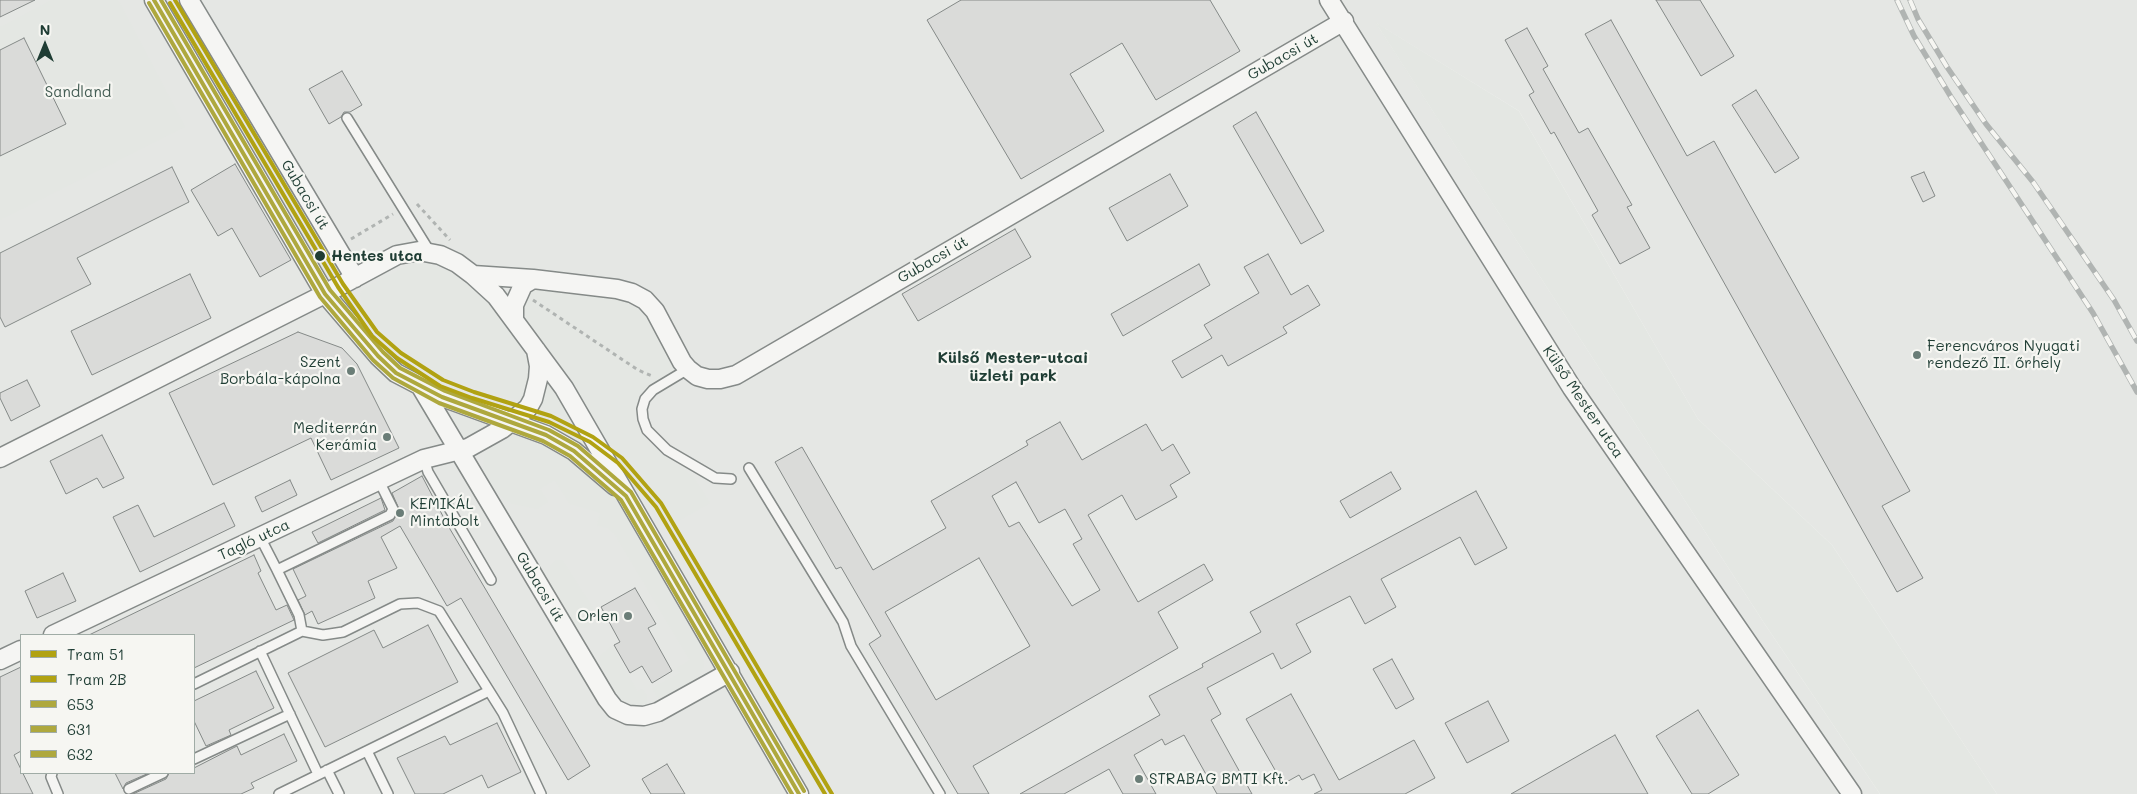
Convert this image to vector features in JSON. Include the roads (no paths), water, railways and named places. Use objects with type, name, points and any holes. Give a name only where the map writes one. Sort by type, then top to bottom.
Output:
[{"type":"street","points":[[154,0],[325,294],[378,356],[396,373],[450,401],[546,435],[574,451],[626,496]]},
{"type":"street","name":"Gubacsi út","points":[[189,0],[355,278]]},
{"type":"street","name":"Külső Mester utca","points":[[1329,0],[1344,21],[1572,388],[1852,794]]},
{"type":"street","name":"Gubacsi út","points":[[688,369],[697,376],[708,379],[720,379],[736,375],[1344,21]]},
{"type":"street","points":[[0,458],[325,294],[397,255],[408,251],[430,252],[457,263],[496,296],[564,388],[799,794]]},
{"type":"street","points":[[473,275],[533,279],[617,289],[632,293],[645,300],[655,311],[682,362],[688,369]]},
{"type":"street","points":[[514,319],[514,305],[523,285],[533,279]]},
{"type":"street","points":[[459,452],[513,422],[528,408],[537,389],[539,366],[535,347]]},
{"type":"street","name":"Gubacsi út","points":[[421,387],[615,709],[628,715],[644,716],[658,712],[730,672]]},
{"type":"street","name":"Tagló utca","points":[[59,634],[424,459],[459,452]]},
{"type":"street","points":[[0,660],[20,650]]},
{"type":"lane","points":[[347,118],[430,252]]},
{"type":"lane","points":[[688,369],[653,390],[645,399],[642,419],[647,430],[667,450],[715,478],[731,479]]},
{"type":"lane","points":[[424,459],[428,472],[491,580]]},
{"type":"lane","points":[[749,468],[843,622],[851,646],[940,794]]},
{"type":"lane","points":[[277,570],[390,515],[393,509],[379,481]]},
{"type":"lane","points":[[260,537],[299,615],[302,631]]},
{"type":"lane","points":[[195,684],[302,631],[323,634],[343,632],[400,604],[418,603],[439,610],[503,713],[541,794]]},
{"type":"lane","points":[[260,651],[318,774]]},
{"type":"lane","points":[[278,794],[489,691]]},
{"type":"lane","points":[[195,758],[290,714]]},
{"type":"lane","points":[[367,751],[388,794]]},
{"type":"lane","points":[[327,770],[339,794]]},
{"type":"lane","points":[[52,774],[51,777],[58,794]]},
{"type":"lane","points":[[129,789],[161,774]]},
{"type":"railway","points":[[1897,0],[1914,36],[1951,97],[2093,313],[2137,392]]},
{"type":"railway","points":[[1910,0],[1918,19],[1947,67],[1986,124],[2033,182],[2114,300],[2137,341]]},
{"type":"tram line","name":"51","points":[[175,0],[343,284],[377,332],[401,353],[443,380],[474,392],[551,416],[593,437],[622,458],[661,503],[832,794]]},
{"type":"tram line","name":"2B","points":[[170,3],[338,287],[372,336],[397,358],[440,386],[549,422],[590,442],[618,463],[656,507],[825,794]]},
{"type":"place","name":"Hentes utca","points":[[320,256]]},
{"type":"place","name":"Ferencváros Nyugati rendező II. őrhely","points":[[1917,355]]},
{"type":"place","name":"Szent Borbála-kápolna","points":[[351,371]]},
{"type":"place","name":"Mediterrán Kerámia","points":[[387,437]]},
{"type":"place","name":"KEMIKÁL Mintabolt","points":[[400,513]]},
{"type":"place","name":"Orlen","points":[[628,616]]},
{"type":"place","name":"STRABAG BMTI Kft.","points":[[1139,779]]},
{"type":"district","name":"Külső Mester-utcai üzleti park","points":[[1013,367]]},
{"type":"park label","name":"Sandland","points":[[78,92]]}]
